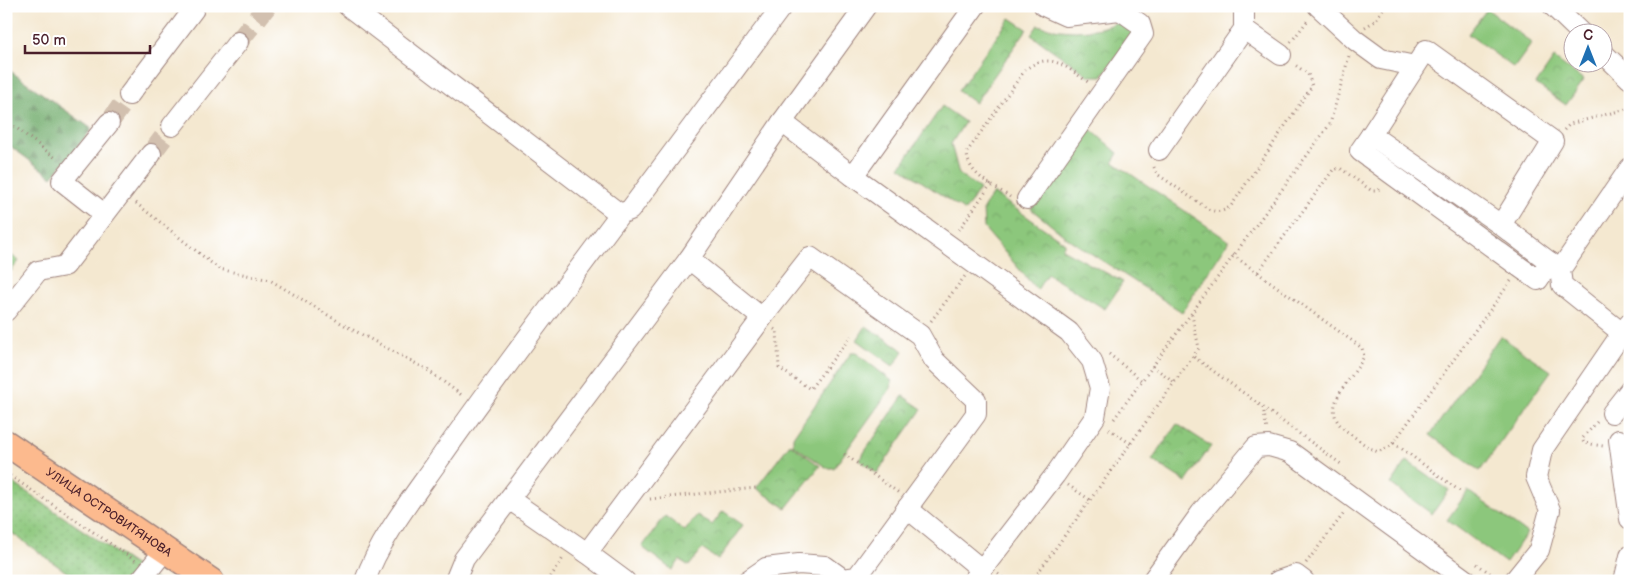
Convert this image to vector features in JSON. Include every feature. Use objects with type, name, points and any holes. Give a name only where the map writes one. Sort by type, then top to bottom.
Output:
[{"type":"main road","name":"УЛИЦА ОСТРОВИТЯНОВА","points":[[6,443],[211,581]]},
{"type":"lane","points":[[348,6],[620,214]]},
{"type":"lane","points":[[365,581],[369,569],[402,513],[476,405],[620,214],[630,210],[782,6]]},
{"type":"lane","points":[[455,581],[464,559],[689,259],[782,122],[866,6]]},
{"type":"lane","points":[[853,176],[975,6]]},
{"type":"lane","points":[[1027,199],[1143,34],[1140,24],[1122,8],[1066,16],[1044,6]]},
{"type":"lane","points":[[1159,150],[1244,29],[1244,6]]},
{"type":"lane","points":[[1318,6],[1355,40],[1381,59],[1415,66]]},
{"type":"lane","points":[[1552,6],[1569,22]]},
{"type":"lane","points":[[129,95],[194,10]]},
{"type":"lane","points":[[1244,29],[1281,55]]},
{"type":"lane","points":[[172,126],[238,42]]},
{"type":"lane","points":[[1501,225],[1553,141],[1426,50],[1404,87],[1360,151],[1538,280],[1555,266],[1630,168]]},
{"type":"lane","points":[[1614,64],[1630,79]]},
{"type":"lane","points":[[782,122],[853,176],[1069,332],[1092,361],[1100,388],[1095,417],[984,577],[909,505]]},
{"type":"lane","points":[[104,214],[62,182],[109,123]]},
{"type":"lane","points":[[1371,135],[1501,225],[1555,266],[1562,285],[1626,328],[1542,450],[1536,477],[1550,510],[1538,550],[1514,581]]},
{"type":"lane","points":[[6,312],[38,271],[66,266],[151,154]]},
{"type":"lane","points":[[580,548],[626,502],[762,318],[810,257],[920,335],[934,360],[976,400],[976,414],[857,577],[843,579],[825,566],[799,564],[766,568],[747,581]]},
{"type":"lane","points":[[689,259],[762,318]]},
{"type":"lane","points":[[1607,414],[1630,390]]},
{"type":"lane","points":[[1619,440],[1630,520]]},
{"type":"lane","points":[[1152,581],[1201,513],[1256,447],[1269,446],[1290,452],[1467,581]]},
{"type":"lane","points":[[509,499],[625,581]]},
{"type":"lane","points":[[145,575],[165,550]]},
{"type":"lane","points":[[1624,581],[1630,556]]},
{"type":"path","points":[[1131,444],[1107,428],[1330,124],[1359,30],[1375,21],[1385,6]]},
{"type":"path","points":[[1159,150],[1154,166],[1157,174],[1208,209],[1216,212],[1225,211],[1231,206],[1312,86],[1308,74],[1281,55]]},
{"type":"path","points":[[1027,199],[1020,203],[972,170],[967,152],[1025,70],[1033,63],[1044,60],[1059,62],[1102,93]]},
{"type":"path","points":[[1553,141],[1570,124],[1630,108]]},
{"type":"path","points":[[6,120],[72,170]]},
{"type":"path","points":[[1258,272],[1333,170],[1340,168],[1374,192],[1377,191],[1390,173]]},
{"type":"path","points":[[970,214],[991,184]]},
{"type":"path","points":[[122,192],[219,269],[270,280],[346,326],[426,369],[476,405]]},
{"type":"path","points":[[1234,254],[1362,348],[1364,356],[1338,397],[1333,414],[1339,426],[1371,450],[1378,452],[1387,450],[1394,443],[1521,268]]},
{"type":"path","points":[[920,335],[974,264]]},
{"type":"path","points":[[1032,581],[1176,383],[1199,348],[1191,312]]},
{"type":"path","points":[[762,318],[777,332],[780,368],[810,389],[851,336]]},
{"type":"path","points":[[1102,348],[1141,380]]},
{"type":"path","points":[[1152,366],[1176,383]]},
{"type":"path","points":[[1582,439],[1607,414]]},
{"type":"path","points":[[1394,443],[1461,492]]},
{"type":"path","points":[[844,454],[909,505]]},
{"type":"path","points":[[6,473],[145,575]]},
{"type":"path","points":[[1062,492],[1073,476]]},
{"type":"path","points":[[626,502],[756,488]]},
{"type":"path","points":[[1293,579],[1355,500]]},
{"type":"path","points":[[548,581],[580,548]]},
{"type":"path","points":[[984,577],[1006,569]]},
{"type":"green space","points":[[1487,9],[1532,43],[1514,68],[1468,34]]},
{"type":"green space","points":[[1010,18],[1027,29],[975,103],[958,91]]},
{"type":"green space","points":[[1122,20],[1135,33],[1102,76],[1089,76],[1031,35],[1038,25],[1060,30],[1081,31],[1102,28]]},
{"type":"green space","points":[[1554,58],[1564,65],[1564,72],[1573,72],[1584,80],[1566,105],[1536,84]]},
{"type":"green space","points":[[6,68],[92,129],[52,177],[6,143]]},
{"type":"green space","points":[[942,106],[965,122],[951,144],[959,174],[980,189],[965,211],[900,167]]},
{"type":"green space","points":[[1089,128],[1118,153],[1113,162],[1229,241],[1182,312],[1067,238],[1031,209]]},
{"type":"green space","points":[[993,193],[1065,243],[1062,249],[1123,282],[1105,309],[1047,274],[1037,290],[984,228],[983,209]]},
{"type":"green space","points":[[6,251],[19,261],[6,277]]},
{"type":"green space","points":[[866,326],[904,351],[893,366],[857,340]]},
{"type":"green space","points":[[1500,336],[1551,371],[1480,471],[1430,435]]},
{"type":"green space","points":[[851,353],[856,353],[892,381],[891,388],[834,468],[827,468],[793,445],[793,437]]},
{"type":"green space","points":[[903,396],[922,409],[877,473],[859,460]]},
{"type":"green space","points":[[1177,424],[1211,446],[1186,482],[1152,460]]},
{"type":"green space","points":[[790,444],[820,466],[786,508],[756,488]]},
{"type":"green space","points":[[1407,461],[1449,490],[1432,514],[1391,484]]},
{"type":"green space","points":[[6,478],[158,581],[79,581],[6,529]]},
{"type":"green space","points":[[1468,491],[1527,533],[1506,563],[1447,520]]},
{"type":"green space","points":[[723,511],[743,525],[718,560],[702,549],[689,566],[680,560],[672,570],[642,547],[665,516],[685,531],[697,515],[712,525]]},
{"type":"tunnel","points":[[238,42],[267,6]]},
{"type":"tunnel","points":[[109,123],[129,95]]},
{"type":"tunnel","points":[[151,154],[172,126]]}]
